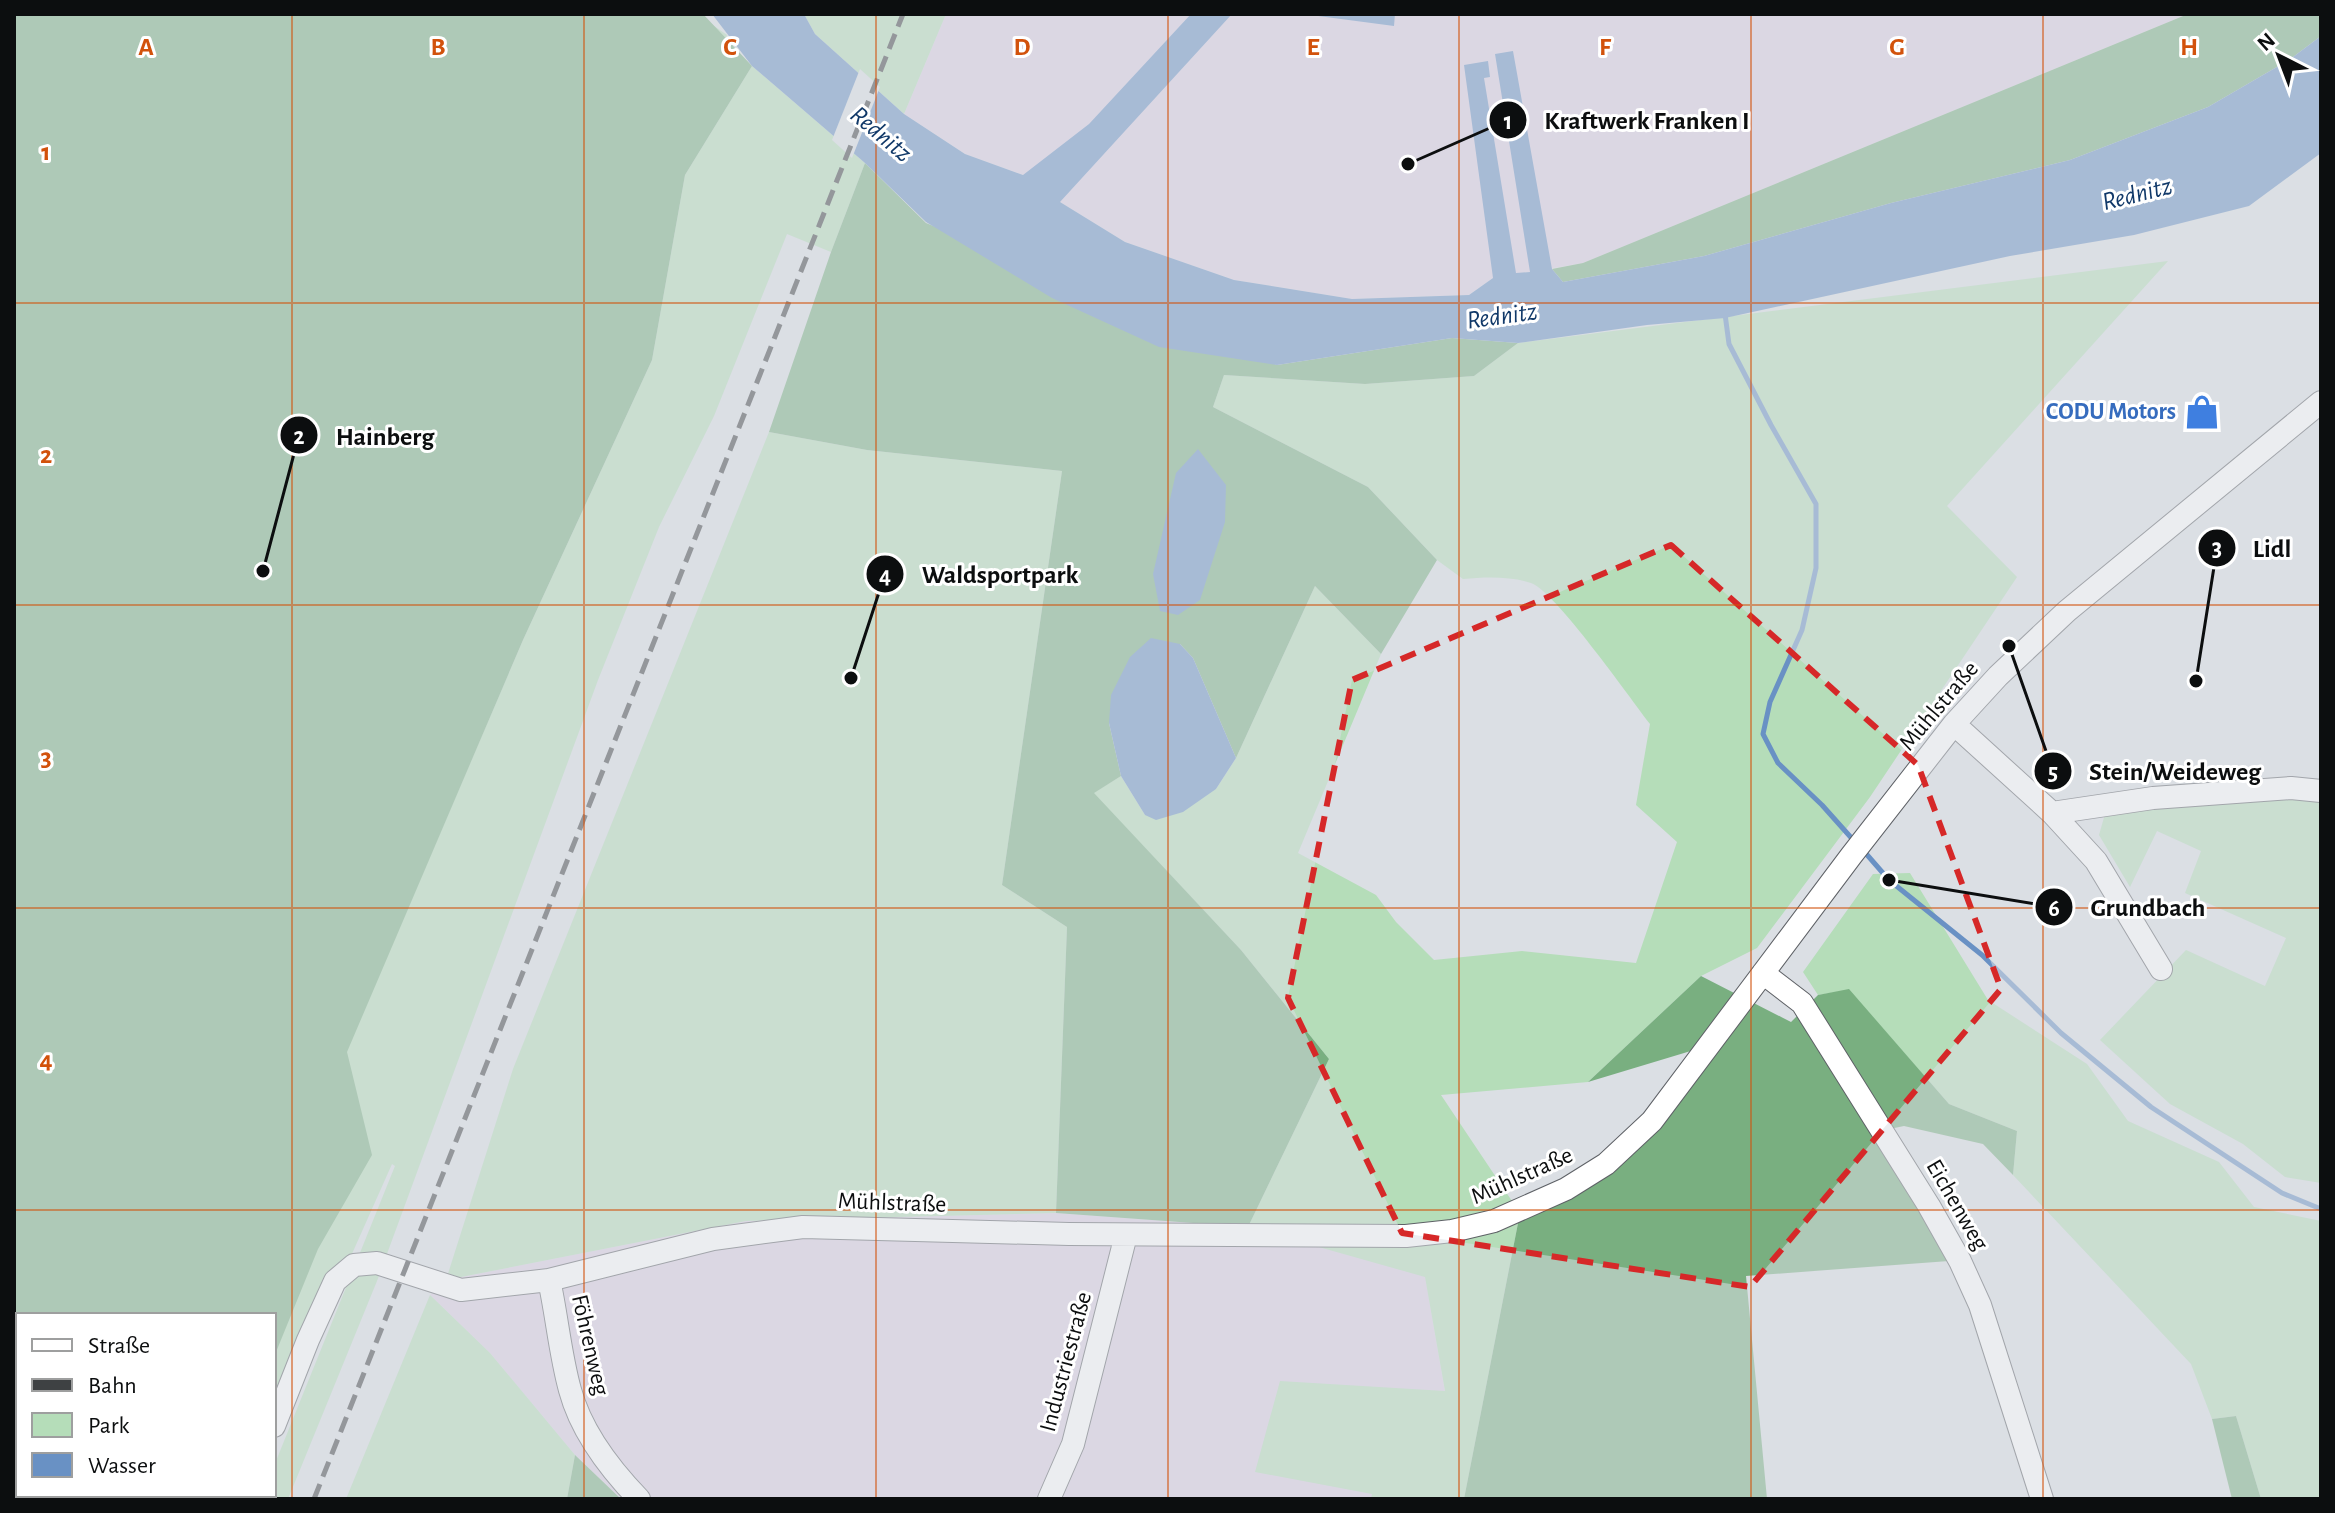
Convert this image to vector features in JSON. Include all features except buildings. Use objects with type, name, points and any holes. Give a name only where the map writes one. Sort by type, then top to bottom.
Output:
[{"type":"street","name":"Mühlstraße","points":[[276,1421],[335,1281],[354,1265],[377,1263],[461,1290],[549,1280],[713,1239],[803,1227],[1126,1235],[1406,1236],[1452,1231],[1494,1221],[1566,1189],[1606,1164],[1652,1121],[1854,852],[1954,724],[1998,676],[2067,611],[2321,402]]},
{"type":"street","points":[[1954,724],[2052,813],[2096,861],[2161,969]]},
{"type":"street","points":[[2052,813],[2153,798],[2291,788],[2321,791]]},
{"type":"street","name":"Eichenweg","points":[[1763,973],[1802,1003],[1960,1261],[1980,1305],[2042,1499]]},
{"type":"street","name":"Industriestraße","points":[[1049,1499],[1073,1444],[1126,1235]]},
{"type":"street","name":"Föhrenweg","points":[[549,1280],[570,1390],[582,1423],[639,1499]]},
{"type":"highlighted area","points":[[1671,545],[1918,765],[2001,989],[1750,1287],[1402,1233],[1288,998],[1352,680]]},
{"type":"shaded area","points":[[946,14],[2188,14],[1583,263],[1493,278],[1469,295],[1352,299],[1234,280],[1125,242],[1023,175],[965,154],[904,114]]},
{"type":"shaded area","points":[[1056,1213],[1248,1227],[1425,1276],[1445,1392],[1371,1499],[621,1499],[575,1455],[490,1353],[430,1295],[446,1280],[746,1221]]},
{"type":"green space","points":[[14,14],[697,14],[727,35],[296,1107],[368,1144],[346,1052],[523,640],[652,360],[685,175],[752,66],[865,163],[831,252],[787,234],[714,416],[659,527],[598,680],[377,1281],[288,1499],[261,1499],[276,1497],[276,1461],[395,1166],[392,1164],[306,1357],[276,1435],[276,1313],[16,1313],[16,1497],[252,1499],[14,1499]]},
{"type":"green space","points":[[14,14],[703,14],[752,66],[685,175],[652,360],[523,640],[347,1052],[372,1155],[318,1249],[276,1352],[276,1313],[16,1313],[16,1497],[217,1497],[14,1499]]},
{"type":"green space","points":[[804,14],[946,14],[904,114],[815,34]]},
{"type":"green space","points":[[2188,14],[2321,14],[2321,36],[2289,60],[2208,107],[2070,160],[1891,203],[1704,256],[1563,282],[1552,269],[1583,263]]},
{"type":"green space","points":[[865,163],[926,223],[1277,365],[1452,338],[1518,343],[1474,376],[1365,384],[1224,375],[1213,407],[1368,487],[1437,560],[1381,654],[1315,586],[1236,758],[1193,658],[1180,644],[1109,723],[1121,776],[1094,793],[1241,950],[1329,1059],[1248,1227],[1056,1213],[1067,927],[1002,885],[1062,471],[867,450],[769,432]]},
{"type":"green space","points":[[2168,261],[1947,506],[2017,577],[1870,797],[1757,948],[1701,976],[1588,1082],[1441,1095],[1520,1213],[1464,1499],[1371,1499],[1372,1494],[1255,1472],[1280,1381],[1445,1391],[1425,1277],[1248,1227],[1329,1059],[1241,950],[1093,793],[1121,776],[1145,815],[1216,789],[1236,758],[1315,586],[1381,654],[1298,853],[1376,895],[1396,922],[1434,960],[1522,951],[1636,963],[1677,842],[1636,805],[1650,724],[1592,646],[1556,604],[1531,583],[1497,578],[1463,579],[1437,560],[1368,487],[1213,407],[1224,375],[1365,384],[1474,376],[1518,343]]},
{"type":"green space","points":[[769,432],[867,450],[1062,471],[1002,885],[1067,927],[1056,1213],[746,1221],[446,1280],[513,1069]]},
{"type":"green space","points":[[2305,796],[2321,798],[2321,1183],[2285,1177],[2243,1144],[2170,1104],[2100,1040],[2186,950],[2265,986],[2286,938],[2185,893],[2201,851],[2157,831],[2130,887],[2099,835],[2105,814],[2195,803]]},
{"type":"green space","points":[[1910,873],[1988,1000],[2087,1064],[2128,1121],[2219,1162],[2254,1207],[2321,1221],[2321,1499],[2261,1499],[2236,1416],[2212,1419],[2191,1364],[2013,1175],[2017,1131],[1949,1104],[1849,990],[1818,995],[1803,972],[1873,874]]},
{"type":"green space","points":[[1701,976],[1791,1022],[1818,995],[1849,989],[1949,1104],[2017,1131],[2013,1175],[1983,1144],[1904,1126],[1875,1132],[1949,1261],[1746,1276],[1767,1499],[1464,1499],[1520,1213],[1647,1122],[1694,1050],[1588,1082]]},
{"type":"green space","points":[[430,1295],[490,1353],[575,1455],[567,1499],[346,1499]]},
{"type":"green space","points":[[2236,1416],[2261,1499],[2232,1499],[2212,1419]]},
{"type":"green space","points":[[575,1455],[621,1499],[567,1499]]},
{"type":"water","name":"Rednitz","points":[[712,14],[804,14],[815,34],[904,114],[965,154],[1023,175],[1089,124],[1191,14],[1232,14],[1060,202],[1125,242],[1234,280],[1352,299],[1469,295],[1493,278],[1464,65],[1488,61],[1490,77],[1484,78],[1516,273],[1530,272],[1495,54],[1513,51],[1552,269],[1563,282],[1704,256],[1891,203],[2070,160],[2208,107],[2289,60],[2321,36],[2321,153],[2249,206],[2134,235],[2010,256],[1725,318],[1647,325],[1518,343],[1452,338],[1277,365],[1159,347],[1052,298],[926,222],[865,163],[752,66]]},
{"type":"water","points":[[1303,14],[1395,14],[1394,26]]},
{"type":"water","points":[[1198,449],[1226,485],[1225,522],[1200,600],[1178,615],[1160,611],[1153,574],[1176,473]]},
{"type":"water","points":[[1151,638],[1180,644],[1193,658],[1236,758],[1216,789],[1183,812],[1156,820],[1145,815],[1121,776],[1109,723],[1111,695],[1130,657]]},
{"type":"pier","points":[[860,69],[880,87],[852,158],[832,140]]},
{"type":"waterway","points":[[1725,314],[1729,344],[1816,504],[1816,568],[1802,630],[1770,702],[1763,734],[1778,763],[1855,842]]},
{"type":"waterway","points":[[1862,849],[1889,880],[1982,955],[2061,1033],[2151,1107],[2282,1193],[2321,1209]]},
{"type":"railway","points":[[314,1499],[903,14]]},
{"type":"place","name":"Kraftwerk Franken I","points":[[1408,164]]},
{"type":"place","name":"CODU Motors","points":[[2202,412]]},
{"type":"place","name":"Hainberg","points":[[263,571]]},
{"type":"place","name":"Stein/Weideweg","points":[[2009,646]]},
{"type":"place","name":"Waldsportpark","points":[[851,678]]},
{"type":"place","name":"Lidl","points":[[2196,681]]},
{"type":"place","name":"Grundbach","points":[[1889,880]]}]
